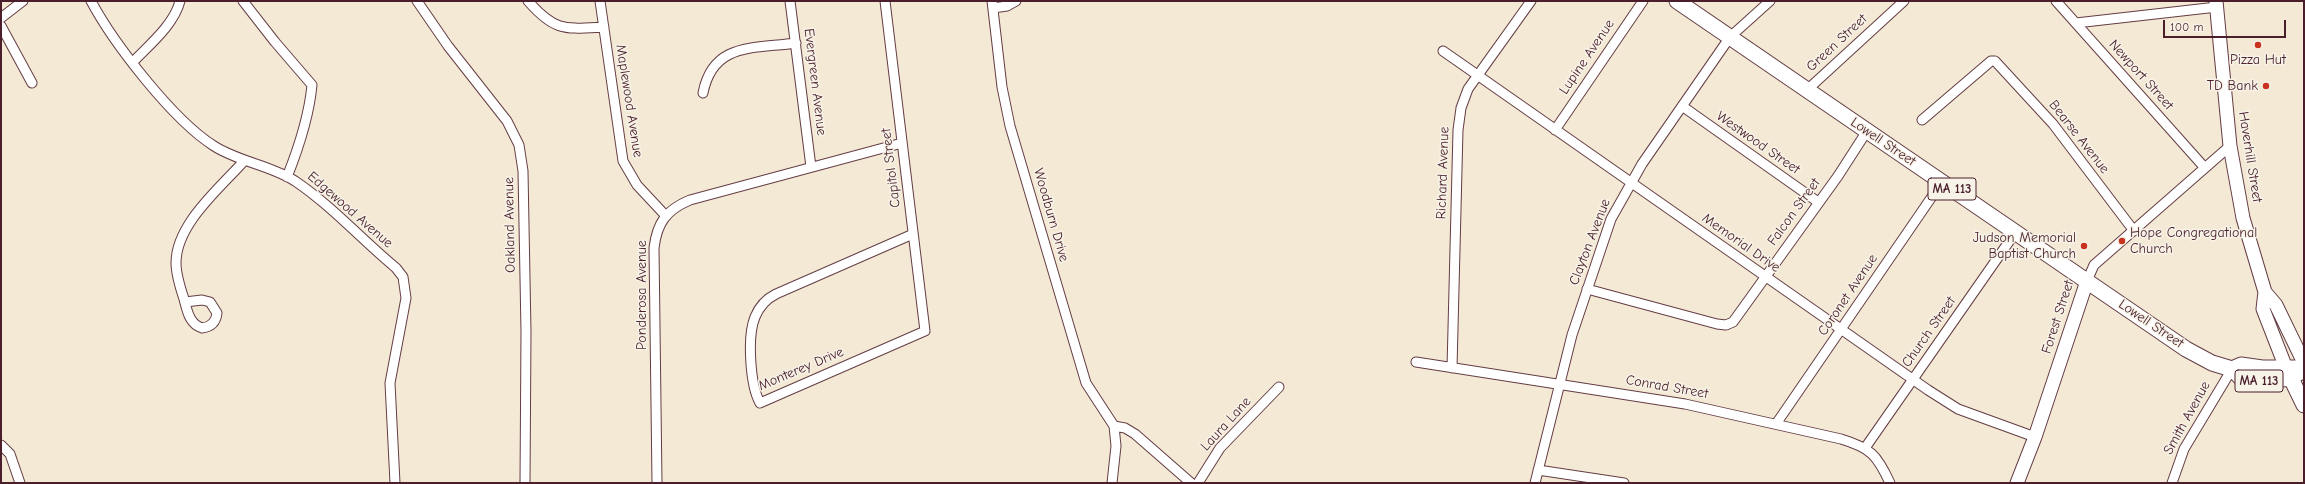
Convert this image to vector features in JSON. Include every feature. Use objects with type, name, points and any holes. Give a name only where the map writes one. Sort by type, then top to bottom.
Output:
[{"type":"main road","name":"Lowell Street","points":[[1677,1],[2186,349],[2212,363],[2232,370],[2240,377],[2252,380],[2264,381],[2304,369]]},
{"type":"main road","name":"Haverhill Street","points":[[2216,4],[2230,146],[2243,218],[2266,292],[2276,305],[2304,363]]},
{"type":"main road","name":"Forest Street","points":[[2017,483],[2035,437],[2086,281]]},
{"type":"main road","name":"Haverhill Street","points":[[2266,292],[2264,309],[2288,373]]},
{"type":"main road","points":[[2288,373],[2304,405]]},
{"type":"street","points":[[1,18],[23,1]]},
{"type":"street","name":"Edgewood Avenue","points":[[90,1],[133,62],[187,124],[213,145],[244,161],[287,177],[331,209],[396,268],[403,277],[406,298],[390,383],[396,483]]},
{"type":"street","points":[[133,62],[161,32],[179,8],[180,1]]},
{"type":"street","points":[[243,1],[275,42],[312,84],[310,104],[304,129],[287,177]]},
{"type":"street","name":"Oakland Avenue","points":[[416,1],[448,46],[507,121],[519,145],[523,171],[526,324],[525,483]]},
{"type":"street","points":[[528,1],[541,15],[558,27],[604,27]]},
{"type":"street","name":"Maplewood Avenue","points":[[600,1],[624,161],[628,173],[637,185],[665,215]]},
{"type":"street","name":"Evergreen Avenue","points":[[790,1],[811,167]]},
{"type":"street","name":"Capitol Street","points":[[885,1],[925,331]]},
{"type":"street","points":[[993,4],[1007,6],[1016,1]]},
{"type":"street","name":"Richard Avenue","points":[[1452,368],[1459,119],[1464,98],[1531,1]]},
{"type":"street","name":"Lupine Avenue","points":[[1555,130],[1643,1]]},
{"type":"street","name":"Clayton Avenue","points":[[1535,483],[1560,384],[1587,289],[1611,219],[1631,183],[1730,37],[1770,1]]},
{"type":"street","name":"Green Street","points":[[1807,90],[1904,1]]},
{"type":"street","name":"Newport Street","points":[[2056,1],[2205,168]]},
{"type":"street","name":"Woodburn Drive","points":[[993,4],[1002,87],[1010,126],[1086,383],[1114,426],[1116,446],[1112,483]]},
{"type":"street","points":[[2076,23],[2216,4]]},
{"type":"street","points":[[1,26],[32,83]]},
{"type":"street","points":[[703,93],[709,74],[715,65],[732,52],[796,43]]},
{"type":"street","name":"Memorial Drive","points":[[1443,51],[1913,380],[1958,409],[2035,437]]},
{"type":"street","name":"Bearse Avenue","points":[[1922,120],[1991,61],[1998,64],[2053,124],[2134,231]]},
{"type":"street","name":"Westwood Street","points":[[1682,106],[1818,202]]},
{"type":"street","name":"Falcon Street","points":[[1587,289],[1726,325],[1733,322],[1838,176],[1867,131]]},
{"type":"street","points":[[665,215],[676,206],[690,200],[902,143]]},
{"type":"street","name":"Forest Street","points":[[2086,281],[2094,265],[2230,146]]},
{"type":"street","points":[[185,302],[176,262],[182,236],[192,219],[244,161]]},
{"type":"street","name":"Coronet Avenue","points":[[1776,424],[1942,182]]},
{"type":"street","name":"Ponderosa Avenue","points":[[657,483],[654,248],[658,228],[665,215]]},
{"type":"street","name":"Church Street","points":[[1866,448],[2016,233]]},
{"type":"street","name":"Monterey Drive","points":[[913,234],[776,294],[764,302],[755,316],[751,332],[755,394],[760,403],[925,331]]},
{"type":"street","name":"Conrad Street","points":[[1416,362],[1685,404],[1841,439],[1866,448],[1877,456],[1890,483]]},
{"type":"street","name":"Smith Avenue","points":[[2172,483],[2184,449],[2232,370]]},
{"type":"street","name":"Laura Lane","points":[[1198,483],[1220,448],[1279,387]]},
{"type":"street","points":[[1114,426],[1125,428],[1135,434],[1191,483]]},
{"type":"street","points":[[1,445],[10,454],[20,483]]},
{"type":"street","points":[[1538,470],[1624,483]]},
{"type":"place","name":"Pizza Hut","points":[[2258,45]]},
{"type":"place","name":"TD Bank","points":[[2266,86]]},
{"type":"place","name":"Hope Congregational Church","points":[[2122,241]]},
{"type":"place","name":"Judson Memorial Baptist Church","points":[[2084,246]]}]
